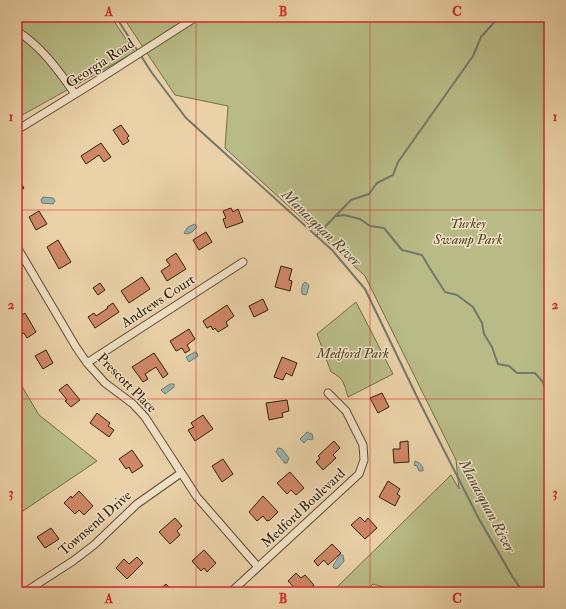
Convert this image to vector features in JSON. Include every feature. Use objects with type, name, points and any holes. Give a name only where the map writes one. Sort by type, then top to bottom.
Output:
[{"type":"street","name":"Georgia Road","points":[[17,130],[196,17]]},
{"type":"street","points":[[17,31],[46,56],[75,94]]},
{"type":"street","name":"Prescott Place","points":[[17,247],[87,363],[105,383],[138,408],[202,504],[258,567]]},
{"type":"street","name":"Andrews Court","points":[[87,363],[242,262]]},
{"type":"street","name":"Medford Boulevard","points":[[231,592],[354,480],[363,466],[363,445],[356,430],[346,411],[328,393]]},
{"type":"street","name":"Townsend Drive","points":[[25,592],[73,561],[94,545],[137,504],[181,473]]},
{"type":"path","points":[[17,44],[23,55],[17,72]]},
{"type":"green space","points":[[17,17],[111,17],[135,52],[17,118]]},
{"type":"green space","name":"Turkey Swamp Park","points":[[123,17],[549,17],[549,592],[401,592],[373,584],[365,592],[332,592],[451,475],[459,489],[456,460],[365,276],[225,148],[228,106],[175,95]]},
{"type":"green space","name":"Medford Park","points":[[356,302],[393,374],[348,397],[341,379],[331,372],[317,334]]},
{"type":"green space","points":[[17,378],[39,415],[97,461],[17,515]]},
{"type":"water","points":[[43,197],[53,198],[55,201],[53,204],[42,203],[41,200]]},
{"type":"water","points":[[195,224],[197,227],[192,232],[187,234],[184,233],[188,227]]},
{"type":"water","points":[[305,282],[309,285],[306,295],[302,294],[302,286]]},
{"type":"water","points":[[195,352],[198,356],[189,362],[186,357]]},
{"type":"water","points":[[170,384],[174,384],[174,387],[165,394],[161,390]]},
{"type":"water","points":[[307,432],[312,434],[313,438],[312,440],[308,439],[304,443],[300,439]]},
{"type":"water","points":[[278,448],[282,449],[289,458],[287,463],[284,463],[276,452]]},
{"type":"water","points":[[415,461],[421,464],[423,471],[419,471],[417,466],[414,465]]},
{"type":"water","points":[[340,555],[343,555],[344,561],[338,568],[335,569],[333,567],[334,564]]},
{"type":"building","points":[[121,125],[129,136],[127,138],[129,141],[123,145],[113,130]]},
{"type":"building","points":[[101,143],[111,157],[104,162],[99,155],[86,164],[81,156]]},
{"type":"building","points":[[17,177],[24,188],[17,193]]},
{"type":"building","points":[[231,208],[233,212],[238,209],[243,222],[226,228],[223,219],[226,218],[223,211]]},
{"type":"building","points":[[39,211],[47,224],[36,230],[29,217]]},
{"type":"building","points":[[206,232],[212,242],[199,250],[193,240]]},
{"type":"building","points":[[58,240],[71,262],[59,269],[47,247]]},
{"type":"building","points":[[176,253],[186,269],[167,281],[161,271],[170,265],[166,260]]},
{"type":"building","points":[[281,266],[292,269],[289,280],[292,281],[290,291],[275,287]]},
{"type":"building","points":[[142,277],[150,289],[129,303],[121,291]]},
{"type":"building","points":[[100,283],[105,290],[98,295],[93,288]]},
{"type":"building","points":[[263,299],[268,310],[254,317],[249,306]]},
{"type":"building","points":[[113,303],[119,312],[95,328],[88,317],[94,313],[96,316]]},
{"type":"building","points":[[227,305],[234,316],[226,322],[228,326],[218,332],[215,328],[213,330],[211,326],[207,328],[203,321]]},
{"type":"building","points":[[25,313],[36,332],[27,338],[24,333],[19,336],[17,333],[17,318]]},
{"type":"building","points":[[189,329],[195,339],[187,345],[190,350],[185,353],[182,348],[176,351],[170,341]]},
{"type":"building","points":[[46,350],[53,363],[43,369],[35,356]]},
{"type":"building","points":[[154,353],[168,374],[163,378],[156,367],[145,374],[148,379],[143,382],[132,367]]},
{"type":"building","points":[[282,357],[297,363],[292,376],[286,373],[283,380],[274,377]]},
{"type":"building","points":[[67,384],[80,400],[71,407],[65,401],[67,400],[59,390]]},
{"type":"building","points":[[382,393],[389,407],[378,413],[370,398]]},
{"type":"building","points":[[287,400],[289,411],[282,413],[283,417],[269,420],[266,403]]},
{"type":"building","points":[[97,413],[110,423],[108,426],[114,430],[109,437],[90,423]]},
{"type":"building","points":[[203,415],[213,429],[195,441],[188,430],[194,427],[191,423]]},
{"type":"building","points":[[334,441],[340,448],[333,455],[336,458],[323,470],[316,462],[320,458],[318,456]]},
{"type":"building","points":[[408,441],[409,462],[394,463],[393,449],[400,449],[400,442]]},
{"type":"building","points":[[132,450],[143,466],[132,473],[129,467],[126,469],[119,459]]},
{"type":"building","points":[[223,459],[233,474],[222,482],[212,466]]},
{"type":"building","points":[[290,472],[304,488],[296,495],[291,490],[287,494],[277,483]]},
{"type":"building","points":[[388,481],[400,489],[397,494],[400,496],[395,506],[379,497]]},
{"type":"building","points":[[79,491],[93,506],[84,515],[79,510],[75,514],[64,503]]},
{"type":"building","points":[[263,496],[278,512],[270,520],[267,521],[263,516],[257,521],[249,512]]},
{"type":"building","points":[[360,517],[365,522],[368,518],[377,528],[365,539],[351,525]]},
{"type":"building","points":[[175,518],[182,526],[177,531],[180,535],[170,544],[159,532]]},
{"type":"building","points":[[51,528],[59,539],[45,548],[37,537]]},
{"type":"building","points":[[332,544],[341,553],[328,565],[324,560],[318,566],[314,561]]},
{"type":"building","points":[[204,550],[216,563],[207,572],[204,568],[201,571],[192,561]]},
{"type":"building","points":[[137,557],[143,563],[127,579],[116,568],[124,559],[129,564]]},
{"type":"building","points":[[296,573],[301,578],[305,575],[314,585],[307,592],[298,592],[288,581]]},
{"type":"building","points":[[166,584],[173,592],[157,592]]},
{"type":"waterway","name":"Manasquan River","points":[[116,17],[152,73],[186,118],[332,250],[365,289],[419,401],[479,519],[523,592]]},
{"type":"waterway","points":[[316,236],[351,200],[369,194],[377,183],[393,175],[398,162],[473,56],[481,37],[499,17]]},
{"type":"waterway","points":[[336,216],[344,215],[360,219],[370,226],[384,228],[402,250],[422,255],[445,292],[457,295],[473,307],[482,323],[484,334],[492,347],[498,364],[509,366],[517,373],[535,373],[543,382],[545,389],[549,393]]}]
